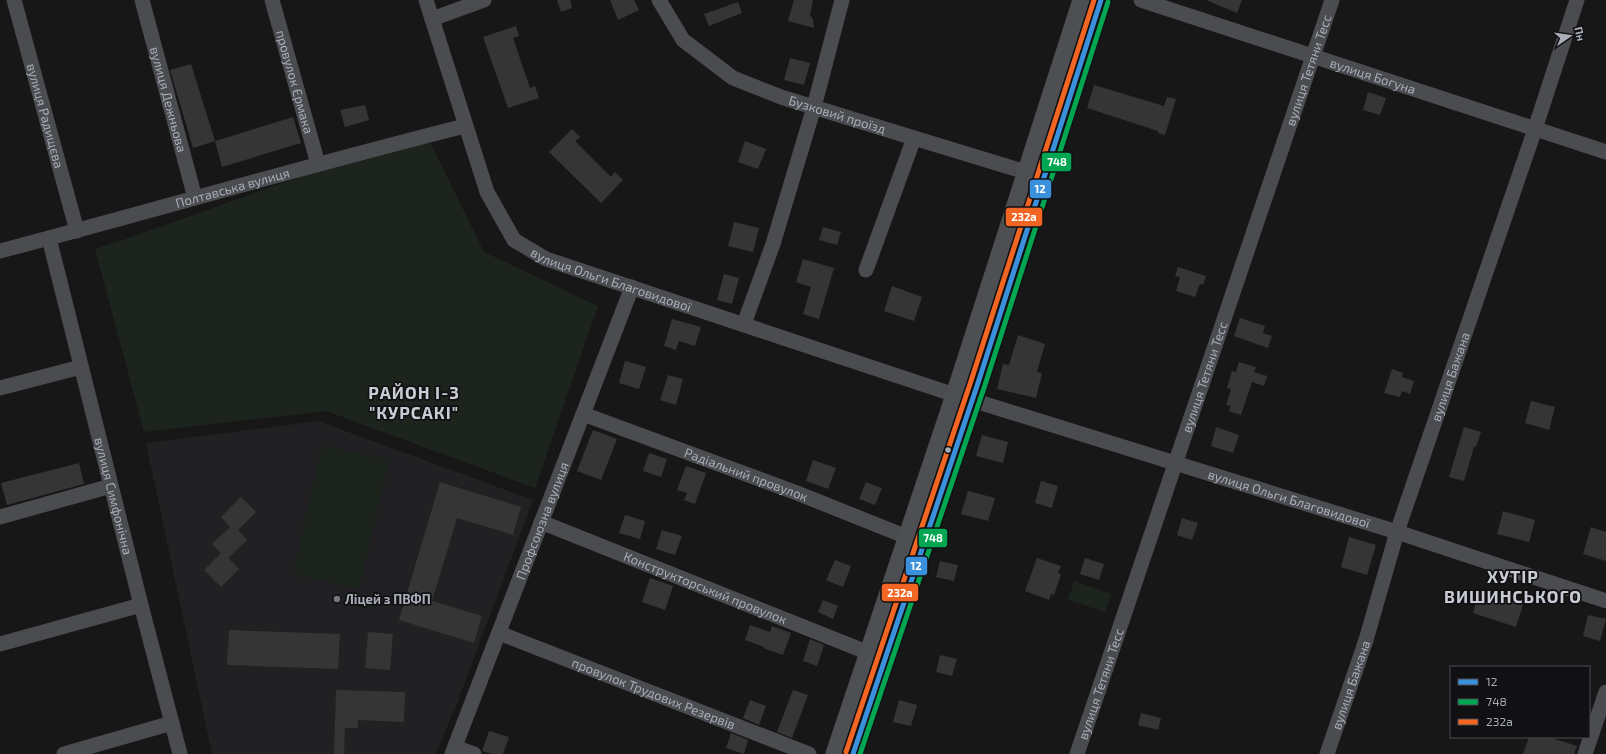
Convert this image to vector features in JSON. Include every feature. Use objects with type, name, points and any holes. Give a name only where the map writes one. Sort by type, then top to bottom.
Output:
[{"type":"main road","points":[[853,754],[963,397],[1026,172],[1082,0]]},
{"type":"main road","points":[[835,754],[907,537],[963,397],[1101,0]]},
{"type":"street","name":"вулиця Радищєва","points":[[14,0],[77,231]]},
{"type":"street","name":"вулиця Дежньова","points":[[142,0],[195,198]]},
{"type":"street","name":"провулок Єрмака","points":[[272,0],[318,164]]},
{"type":"street","name":"вулиця Ольги Благовидової","points":[[426,0],[487,192],[514,240],[546,259],[963,397],[1397,532],[1606,601]]},
{"type":"street","points":[[432,19],[484,0]]},
{"type":"street","name":"Бузковий проїзд","points":[[659,0],[683,40],[733,78],[781,97],[1026,172]]},
{"type":"street","points":[[744,324],[773,244],[814,107],[842,0]]},
{"type":"street","name":"вулиця Богуна","points":[[1141,0],[1606,152]]},
{"type":"street","name":"вулиця Тетяни Тесс","points":[[1077,754],[1332,0]]},
{"type":"street","name":"вулиця Бажана","points":[[1327,754],[1366,640],[1397,532],[1535,129],[1576,0]]},
{"type":"street","name":"Полтавська вулиця","points":[[0,251],[318,164],[465,126]]},
{"type":"street","points":[[866,270],[914,138]]},
{"type":"street","name":"вулиця Симфонічна","points":[[49,238],[180,754]]},
{"type":"street","name":"Профсоюзна вулиця","points":[[454,750],[632,287]]},
{"type":"street","points":[[0,388],[81,367]]},
{"type":"street","name":"Радіальний провулок","points":[[583,414],[797,493],[907,537]]},
{"type":"street","points":[[0,517],[111,486]]},
{"type":"street","name":"Конструкторський провулок","points":[[541,522],[869,652]]},
{"type":"street","points":[[0,644],[141,605]]},
{"type":"street","name":"провулок Трудових Резервів","points":[[499,633],[809,754]]},
{"type":"street","points":[[1586,754],[1602,714],[1606,692]]},
{"type":"street","points":[[64,754],[172,723]]},
{"type":"street","points":[[454,750],[474,754]]},
{"type":"shaded area","points":[[425,132],[484,252],[598,306],[535,488],[326,411],[144,432],[95,249]]},
{"type":"shaded area","name":"Ліцей з ПВФП","points":[[318,421],[533,500],[459,698],[436,754],[212,754],[146,443]]},
{"type":"shaded area","points":[[322,445],[389,460],[359,589],[293,574]]},
{"type":"shaded area","points":[[1074,581],[1111,594],[1105,612],[1068,600]]},
{"type":"building","points":[[557,0],[570,0],[572,8],[561,12]]},
{"type":"building","points":[[610,0],[634,0],[639,10],[618,20]]},
{"type":"building","points":[[794,0],[813,0],[810,15],[813,19],[814,28],[788,21]]},
{"type":"building","points":[[1206,0],[1242,0],[1237,13]]},
{"type":"building","points":[[738,2],[742,13],[709,26],[704,14]]},
{"type":"building","points":[[516,26],[519,36],[513,38],[530,88],[535,86],[539,98],[508,108],[483,37]]},
{"type":"building","points":[[790,58],[810,63],[804,85],[784,80]]},
{"type":"building","points":[[191,64],[215,141],[193,148],[170,70]]},
{"type":"building","points":[[1094,85],[1164,106],[1167,97],[1176,99],[1165,135],[1158,133],[1158,131],[1087,108]]},
{"type":"building","points":[[1368,92],[1386,98],[1380,115],[1363,110]]},
{"type":"building","points":[[365,105],[369,120],[345,127],[340,110]]},
{"type":"building","points":[[293,117],[301,143],[222,167],[215,141]]},
{"type":"building","points":[[572,129],[580,137],[575,141],[611,177],[615,172],[623,180],[601,203],[549,152]]},
{"type":"building","points":[[745,141],[766,149],[758,169],[738,162]]},
{"type":"building","points":[[734,222],[759,228],[753,252],[728,246]]},
{"type":"building","points":[[823,227],[841,232],[837,245],[819,240]]},
{"type":"building","points":[[803,259],[834,268],[819,319],[803,314],[811,287],[796,282]]},
{"type":"building","points":[[1178,267],[1206,276],[1203,285],[1200,284],[1195,297],[1176,291],[1180,277],[1175,276]]},
{"type":"building","points":[[724,274],[739,278],[732,304],[717,300]]},
{"type":"building","points":[[892,286],[922,297],[914,321],[884,311]]},
{"type":"building","points":[[1240,318],[1265,326],[1263,333],[1272,336],[1268,348],[1234,336]]},
{"type":"building","points":[[672,319],[701,327],[695,346],[679,341],[676,350],[664,346]]},
{"type":"building","points":[[1018,335],[1045,344],[1037,372],[1042,373],[1036,398],[997,389],[1003,364],[1009,365]]},
{"type":"building","points":[[625,361],[646,367],[639,389],[619,383]]},
{"type":"building","points":[[1239,362],[1256,367],[1254,372],[1267,376],[1264,386],[1252,382],[1241,415],[1229,411],[1231,406],[1226,405],[1231,389],[1227,388],[1232,371],[1236,372]]},
{"type":"building","points":[[1392,369],[1403,373],[1402,377],[1414,381],[1410,394],[1402,391],[1400,397],[1384,393]]},
{"type":"building","points":[[668,375],[683,379],[676,405],[660,400]]},
{"type":"building","points":[[1531,401],[1555,407],[1549,430],[1525,423]]},
{"type":"building","points":[[1216,427],[1239,435],[1233,453],[1211,446]]},
{"type":"building","points":[[1464,427],[1481,432],[1476,447],[1474,447],[1464,481],[1449,477]]},
{"type":"building","points":[[593,430],[617,439],[601,480],[577,471]]},
{"type":"building","points":[[982,435],[1008,442],[1003,463],[976,456]]},
{"type":"building","points":[[649,453],[667,459],[661,477],[643,471]]},
{"type":"building","points":[[813,460],[836,468],[828,489],[806,481]]},
{"type":"building","points":[[79,463],[84,484],[7,505],[1,483]]},
{"type":"building","points":[[686,466],[706,473],[695,504],[684,500],[687,493],[677,490]]},
{"type":"building","points":[[1041,481],[1058,486],[1052,508],[1035,503]]},
{"type":"building","points":[[440,482],[521,507],[513,535],[457,518],[432,601],[482,616],[474,643],[399,620]]},
{"type":"building","points":[[866,482],[882,488],[875,505],[859,499]]},
{"type":"building","points":[[968,491],[995,498],[988,521],[961,514]]},
{"type":"building","points":[[241,497],[256,512],[238,530],[247,540],[228,558],[239,569],[221,587],[204,570],[221,553],[212,544],[230,527],[221,517]]},
{"type":"building","points":[[1503,511],[1535,520],[1529,542],[1497,534]]},
{"type":"building","points":[[625,515],[645,521],[640,539],[619,533]]},
{"type":"building","points":[[1182,518],[1198,523],[1192,540],[1177,535]]},
{"type":"building","points":[[1591,527],[1606,532],[1606,561],[1583,554]]},
{"type":"building","points":[[662,530],[682,536],[675,555],[656,549]]},
{"type":"building","points":[[1349,537],[1376,545],[1367,575],[1341,567]]},
{"type":"building","points":[[1037,558],[1061,566],[1058,573],[1061,574],[1054,595],[1051,594],[1049,600],[1025,591]]},
{"type":"building","points":[[1085,558],[1104,564],[1099,580],[1080,574]]},
{"type":"building","points":[[835,560],[851,566],[843,587],[826,580]]},
{"type":"building","points":[[940,561],[958,565],[954,581],[936,577]]},
{"type":"building","points":[[650,578],[673,586],[665,610],[642,602]]},
{"type":"building","points":[[1479,591],[1523,605],[1516,627],[1473,613]]},
{"type":"building","points":[[823,600],[838,606],[833,619],[818,612]]},
{"type":"building","points":[[1588,615],[1606,619],[1600,641],[1583,636]]},
{"type":"building","points":[[750,625],[770,632],[772,626],[791,633],[783,655],[745,640]]},
{"type":"building","points":[[229,630],[340,634],[338,669],[227,665]]},
{"type":"building","points":[[368,632],[393,634],[390,670],[365,668]]},
{"type":"building","points":[[810,639],[824,645],[817,666],[803,661]]},
{"type":"building","points":[[940,655],[957,659],[952,676],[936,672]]},
{"type":"building","points":[[336,690],[405,692],[404,722],[358,720],[358,728],[345,728],[344,754],[334,754]]},
{"type":"building","points":[[793,690],[808,695],[792,738],[777,732]]},
{"type":"building","points":[[750,700],[766,706],[759,725],[743,718]]},
{"type":"building","points":[[899,700],[917,705],[911,726],[893,722]]},
{"type":"building","points":[[1141,713],[1161,718],[1158,730],[1138,725]]},
{"type":"building","points":[[489,731],[509,737],[503,754],[492,754],[482,751]]},
{"type":"building","points":[[731,733],[748,740],[744,754],[726,748]]},
{"type":"building","points":[[1529,738],[1552,738],[1577,746],[1574,754],[1523,754]]},
{"type":"transit line","name":"232а","points":[[846,752],[971,381],[1094,0]]},
{"type":"transit line","name":"12","points":[[853,754],[978,383],[1101,0]]},
{"type":"transit line","name":"748","points":[[860,754],[985,385],[1108,2]]},
{"type":"place","name":"Ліцей з ПВФП","points":[[337,599]]},
{"type":"district","name":"РАЙОН І-3 \"КУРСАКІ\"","points":[[414,402]]},
{"type":"district","name":"ХУТІР ВИШИНСЬКОГО","points":[[1513,586]]}]
